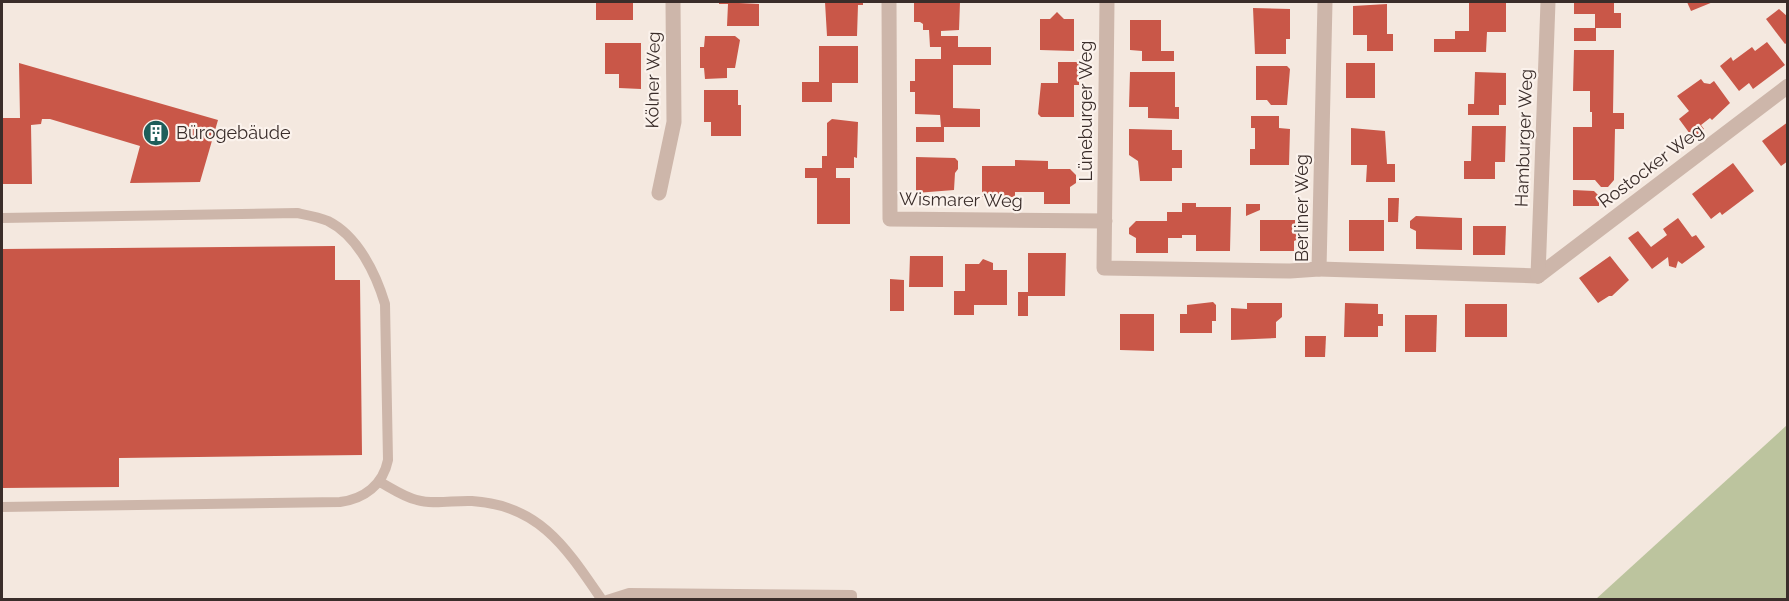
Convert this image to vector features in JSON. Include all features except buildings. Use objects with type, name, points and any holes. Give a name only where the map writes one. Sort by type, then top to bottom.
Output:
[{"type":"street","name":"Kölner Weg","points":[[659,193],[674,122],[673,2]]},
{"type":"street","name":"Wismarer Weg","points":[[889,2],[890,219],[1105,221]]},
{"type":"street","name":"Lüneburger Weg","points":[[1105,221],[1107,2]]},
{"type":"street","name":"Berliner Weg","points":[[1324,2],[1319,269],[1538,276]]},
{"type":"street","name":"Hamburger Weg","points":[[1538,276],[1548,2]]},
{"type":"street","name":"Rostocker Weg","points":[[1538,276],[1788,86]]},
{"type":"street","points":[[1105,221],[1104,268],[1290,271],[1319,269]]},
{"type":"lane","points":[[2,218],[297,213],[328,221],[341,230],[364,257],[380,285],[385,304],[387,460],[380,482],[367,493],[351,501],[2,507]]},
{"type":"lane","points":[[380,482],[418,501],[474,501],[508,507],[538,521],[565,547],[602,600]]},
{"type":"lane","points":[[608,600],[629,593],[641,593],[852,595],[852,600]]},
{"type":"green space","points":[[1787,425],[1787,599],[1596,599]]},
{"type":"place","name":"Bürogebäude","points":[[156,133]]}]
